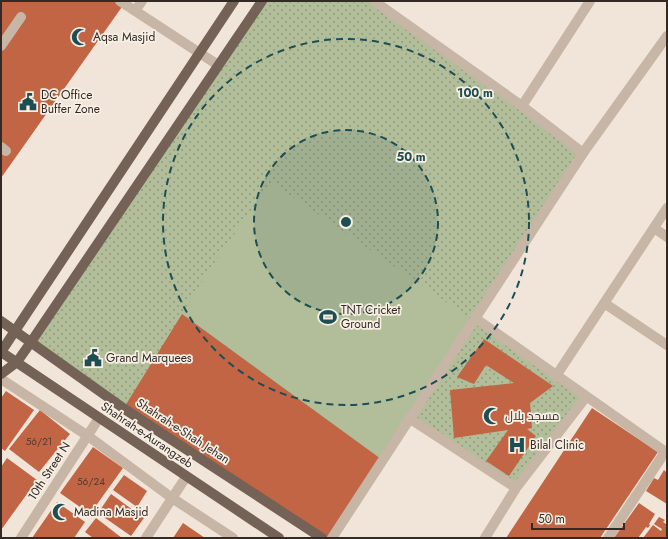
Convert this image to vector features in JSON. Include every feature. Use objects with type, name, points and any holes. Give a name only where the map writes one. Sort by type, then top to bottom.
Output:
[{"type":"main road","points":[[1,352],[234,1]]},
{"type":"main road","points":[[1,374],[17,362],[31,342],[262,1]]},
{"type":"main road","points":[[1,321],[31,342]]},
{"type":"main road","name":"Shahrah-e-Shah Jehan","points":[[31,342],[126,410],[322,538]]},
{"type":"main road","name":"Shahrah-e-Aurangzeb","points":[[1,352],[279,538]]},
{"type":"street","points":[[120,1],[218,65]]},
{"type":"street","points":[[135,11],[142,1]]},
{"type":"street","points":[[374,1],[522,106],[583,153]]},
{"type":"street","points":[[522,106],[590,1]]},
{"type":"street","points":[[1,46],[21,17]]},
{"type":"street","points":[[332,538],[583,153],[667,36]]},
{"type":"street","points":[[556,376],[667,208]]},
{"type":"street","points":[[654,228],[667,237]]},
{"type":"street","points":[[604,303],[667,344]]},
{"type":"street","points":[[475,318],[666,453],[608,538]]},
{"type":"street","points":[[1,379],[88,436],[172,498],[233,538]]},
{"type":"street","points":[[485,538],[516,488],[586,397]]},
{"type":"street","name":"10th Street N","points":[[21,538],[99,418]]},
{"type":"street","points":[[409,418],[516,488]]},
{"type":"street","points":[[146,538],[186,477]]},
{"type":"green space","points":[[258,1],[374,1],[589,153],[476,319],[587,396],[516,488],[409,418],[329,538],[31,343]]},
{"type":"green space","name":"TNT Cricket Ground","points":[[271,182],[474,321],[381,459],[182,314],[207,273]]},
{"type":"building","name":"DC Office Buffer Zone","points":[[1,1],[119,1],[124,4],[1,178]]},
{"type":"building","points":[[182,314],[381,459],[329,538],[317,538],[125,406]]},
{"type":"building","name":"مسجد بلال","points":[[484,339],[553,386],[530,403],[532,428],[527,429],[536,436],[509,476],[486,461],[508,430],[454,438],[450,390],[514,383],[486,365],[474,384],[457,377]]},
{"type":"building","points":[[6,391],[34,410],[5,451],[1,448],[1,398]]},
{"type":"building","points":[[592,408],[658,452],[600,538],[506,538]]},
{"type":"building","points":[[40,410],[70,434],[39,472],[9,449]]},
{"type":"building","points":[[93,447],[123,468],[90,514],[60,493]]},
{"type":"building","points":[[7,458],[37,480],[1,530],[1,467]]},
{"type":"building","points":[[664,470],[667,473],[667,504],[646,491],[654,478],[658,480]]},
{"type":"building","points":[[124,475],[147,491],[137,507],[113,490]]},
{"type":"building","points":[[111,494],[144,518],[131,536],[98,513]]},
{"type":"building","name":"Madina Masjid","points":[[57,502],[85,522],[74,538],[32,538]]},
{"type":"building","points":[[639,503],[655,514],[648,528],[646,527],[638,538],[614,538]]},
{"type":"building","points":[[659,517],[665,520],[663,522],[666,524],[667,523],[667,535],[665,538],[643,538],[653,525],[661,531],[662,529],[654,524]]},
{"type":"building","points":[[96,518],[122,538],[93,538],[85,532]]},
{"type":"building","points":[[183,523],[205,538],[173,538]]},
{"type":"place","name":"Aqsa Masjid","points":[[80,37]]},
{"type":"place","name":"DC Office Buffer Zone","points":[[28,102]]},
{"type":"place","name":"TNT Cricket Ground","points":[[328,317]]},
{"type":"place","name":"Grand Marquees","points":[[93,358]]},
{"type":"place","name":"مسجد بلال","points":[[492,416]]},
{"type":"place","name":"Bilal Clinic","points":[[517,445]]},
{"type":"place","name":"Madina Masjid","points":[[61,512]]}]
